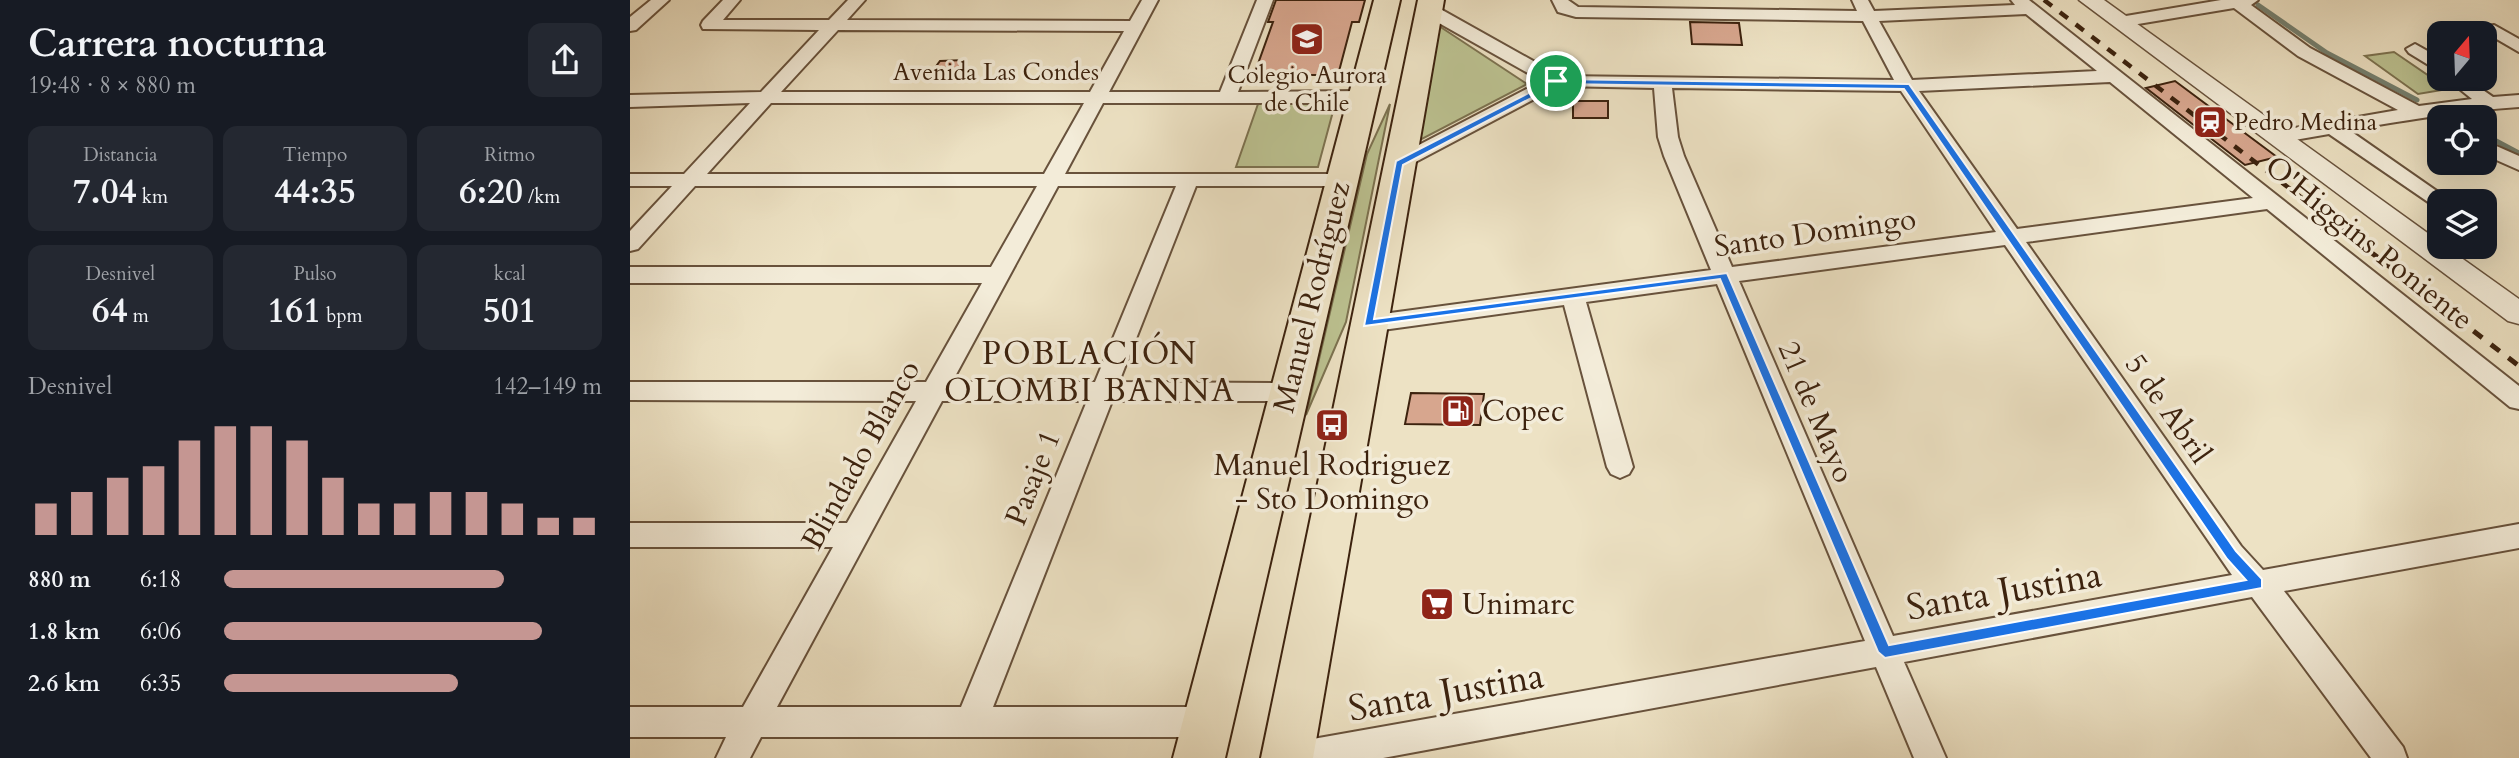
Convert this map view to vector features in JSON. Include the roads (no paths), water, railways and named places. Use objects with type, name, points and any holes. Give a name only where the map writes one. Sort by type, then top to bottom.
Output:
[{"type":"main road","name":"Manuel Rodríguez","points":[[1203,740],[1387,0]]},
{"type":"main road","name":"Manuel Rodríguez","points":[[1287,758],[1430,5]]},
{"type":"street","points":[[630,26],[661,0]]},
{"type":"street","points":[[732,0],[709,25],[1136,26]]},
{"type":"street","points":[[630,244],[857,0]]},
{"type":"street","name":"Blindado Blanco","points":[[732,758],[1150,0]]},
{"type":"street","points":[[1227,96],[1265,0]]},
{"type":"street","points":[[1560,0],[1564,9],[1576,12],[2025,5]]},
{"type":"street","points":[[2090,0],[2519,314]]},
{"type":"street","points":[[2120,22],[2241,1],[2304,52],[2427,118]]},
{"type":"street","points":[[1430,5],[1556,81],[1663,85],[1906,86],[2115,76]]},
{"type":"street","name":"O'Higgins Poniente","points":[[2025,5],[2519,400]]},
{"type":"street","name":"5 de Abril","points":[[1864,8],[1906,86],[2231,555],[2258,584],[2391,758]]},
{"type":"street","points":[[2497,32],[2519,47]]},
{"type":"street","points":[[2415,49],[2427,57]]},
{"type":"street","points":[[1399,163],[1556,81]]},
{"type":"street","name":"21 de Mayo","points":[[1663,85],[1670,146],[1930,758]]},
{"type":"street","points":[[2472,91],[2489,103]]},
{"type":"street","name":"Avenida Las Condes","points":[[630,101],[767,98],[1363,97]]},
{"type":"street","points":[[2278,137],[2417,113],[2519,101]]},
{"type":"street","points":[[2333,128],[2427,192]]},
{"type":"street","points":[[2497,153],[2519,164]]},
{"type":"street","points":[[630,180],[1342,180]]},
{"type":"street","name":"Pasaje 1","points":[[971,722],[1188,181]]},
{"type":"street","name":"Santo Domingo","points":[[1368,324],[2270,202]]},
{"type":"street","points":[[630,275],[998,275]]},
{"type":"street","points":[[1573,296],[1619,467]]},
{"type":"street","points":[[630,391],[1289,393]]},
{"type":"street","points":[[630,535],[855,535]]},
{"type":"street","name":"Santa Justina","points":[[1296,758],[2519,536]]},
{"type":"street","points":[[630,722],[971,722],[1203,740]]},
{"type":"waterway","points":[[2258,5],[2327,53],[2417,100]]},
{"type":"waterway","points":[[2497,141],[2519,153]]},
{"type":"railway","points":[[2044,0],[2302,198]]},
{"type":"railway","points":[[2299,197],[2519,366]]},
{"type":"place","name":"Colegio Aurora de Chile","points":[[1307,39]]},
{"type":"place","name":"Pedro Medina","points":[[2210,122]]},
{"type":"place","name":"Copec","points":[[1458,411]]},
{"type":"place","name":"Manuel Rodriguez - Sto Domingo","points":[[1332,425]]},
{"type":"place","name":"Unimarc","points":[[1437,604]]},
{"type":"district","name":"POBLACIÓN OLOMBI BANNA","points":[[1090,372]]}]
